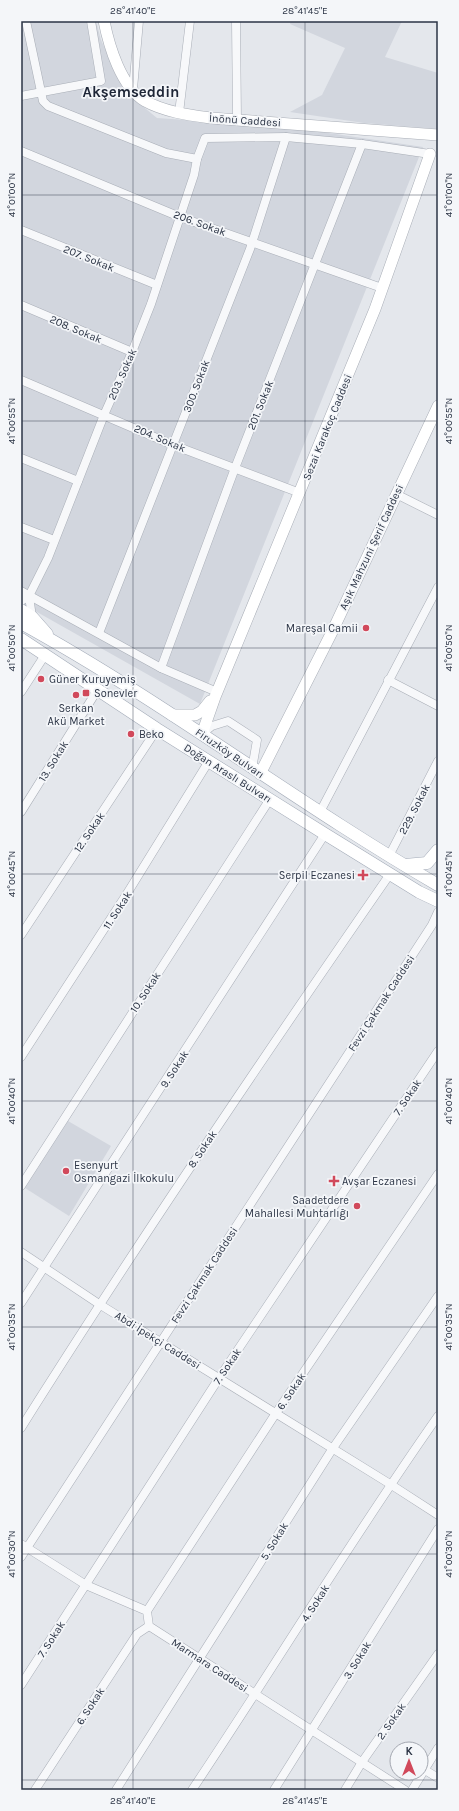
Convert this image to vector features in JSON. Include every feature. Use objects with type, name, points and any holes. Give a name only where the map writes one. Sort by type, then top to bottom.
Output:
[{"type":"main road","points":[[21,610],[32,617],[53,640]]},
{"type":"main road","name":"Firuzköy Bulvarı","points":[[21,623],[53,640],[202,734],[256,771],[389,856],[438,884]]},
{"type":"main road","name":"Doğan Araslı Bulvarı","points":[[21,639],[157,729],[324,834],[438,901]]},
{"type":"main road","points":[[21,644],[45,655]]},
{"type":"main road","points":[[404,865],[416,866],[427,863],[438,850]]},
{"type":"street","points":[[26,21],[43,101],[48,106],[166,153],[197,159]]},
{"type":"street","points":[[21,96],[101,81],[91,21]]},
{"type":"street","name":"İnönü Caddesi","points":[[104,21],[108,40],[118,68],[133,89],[145,101],[179,113],[210,118],[438,135]]},
{"type":"street","points":[[133,89],[139,21]]},
{"type":"street","points":[[179,113],[190,21]]},
{"type":"street","points":[[236,21],[237,120]]},
{"type":"street","points":[[286,137],[362,144],[430,154]]},
{"type":"street","name":"203. Sokak","points":[[29,596],[54,540],[104,415],[132,352],[157,285],[205,138],[286,137]]},
{"type":"street","name":"300. Sokak","points":[[99,633],[174,445],[252,242],[286,137]]},
{"type":"street","name":"201. Sokak","points":[[161,668],[235,468],[362,144]]},
{"type":"street","name":"206. Sokak","points":[[21,151],[180,217],[382,288]]},
{"type":"street","name":"Sezai Karakoç Caddesi","points":[[202,734],[216,695],[300,493],[382,288],[430,154]]},
{"type":"street","name":"207. Sokak","points":[[21,230],[157,285]]},
{"type":"street","name":"208. Sokak","points":[[21,306],[132,352]]},
{"type":"street","name":"204. Sokak","points":[[21,380],[174,445],[300,493]]},
{"type":"street","name":"Aşık Mahzuni Şerif Caddesi","points":[[256,771],[332,632],[438,406]]},
{"type":"street","points":[[21,458],[78,481]]},
{"type":"street","points":[[396,494],[438,515]]},
{"type":"street","points":[[21,527],[54,540]]},
{"type":"street","points":[[320,812],[438,587]]},
{"type":"street","points":[[21,591],[161,668],[216,695],[202,711],[195,716],[172,715]]},
{"type":"street","points":[[21,601],[29,596]]},
{"type":"street","points":[[29,596],[32,617]]},
{"type":"street","points":[[21,692],[45,655]]},
{"type":"street","points":[[388,680],[438,706]]},
{"type":"street","name":"13. Sokak","points":[[21,812],[98,689]]},
{"type":"street","points":[[202,734],[212,726],[228,721],[257,740],[256,771]]},
{"type":"street","name":"12. Sokak","points":[[21,935],[157,729]]},
{"type":"street","name":"11. Sokak","points":[[21,1057],[124,899],[209,761]]},
{"type":"street","name":"229. Sokak","points":[[389,856],[438,761]]},
{"type":"street","name":"10. Sokak","points":[[21,1186],[270,799]]},
{"type":"street","name":"9. Sokak","points":[[21,1303],[324,834]]},
{"type":"street","name":"8. Sokak","points":[[21,1428],[99,1304],[254,1071],[390,874]]},
{"type":"street","name":"Fevzi Çakmak Caddesi","points":[[21,1557],[24,1546],[161,1342],[432,925],[438,912]]},
{"type":"street","name":"7. Sokak","points":[[21,1685],[219,1378],[438,1051]]},
{"type":"street","name":"6. Sokak","points":[[147,1611],[276,1413],[438,1174]]},
{"type":"street","name":"Abdi İpekçi Caddesi","points":[[21,1252],[99,1304],[333,1448],[438,1515]]},
{"type":"street","name":"5. Sokak","points":[[116,1790],[333,1448],[438,1296]]},
{"type":"street","name":"4. Sokak","points":[[192,1790],[256,1694],[390,1484],[438,1416]]},
{"type":"street","name":"3. Sokak","points":[[274,1790],[313,1731],[438,1528]]},
{"type":"street","points":[[24,1546],[86,1585],[147,1611],[149,1626]]},
{"type":"street","name":"6. Sokak","points":[[35,1790],[137,1634],[149,1626]]},
{"type":"street","name":"Marmara Caddesi","points":[[149,1626],[405,1790]]},
{"type":"street","name":"2. Sokak","points":[[345,1790],[362,1762],[438,1654]]},
{"type":"street","points":[[429,1763],[438,1748]]},
{"type":"street","points":[[429,1772],[438,1778]]},
{"type":"street","points":[[412,1790],[418,1781]]},
{"type":"shaded area","points":[[21,21],[96,21],[101,40],[124,91],[157,118],[288,127],[423,147],[200,704],[21,603]]},
{"type":"shaded area","points":[[291,21],[402,21],[385,57],[438,73],[438,129],[364,123],[290,112],[322,95],[345,48],[290,24]]},
{"type":"shaded area","name":"Esenyurt Osmangazi İlkokulu","points":[[68,1121],[111,1146],[69,1216],[25,1188]]},
{"type":"place","name":"Mareşal Camii","points":[[366,628]]},
{"type":"place","name":"Güner Kuruyemiş","points":[[41,679]]},
{"type":"place","name":"Sonevler","points":[[86,693]]},
{"type":"place","name":"Serkan Akü Market","points":[[76,695]]},
{"type":"place","name":"Beko","points":[[131,734]]},
{"type":"place","name":"Serpil Eczanesi","points":[[363,875]]},
{"type":"place","name":"Esenyurt Osmangazi İlkokulu","points":[[66,1171]]},
{"type":"place","name":"Avşar Eczanesi","points":[[334,1181]]},
{"type":"place","name":"Saadetdere Mahallesi Muhtarlığı","points":[[357,1206]]},
{"type":"district","name":"Akşemseddin","points":[[131,92]]}]
